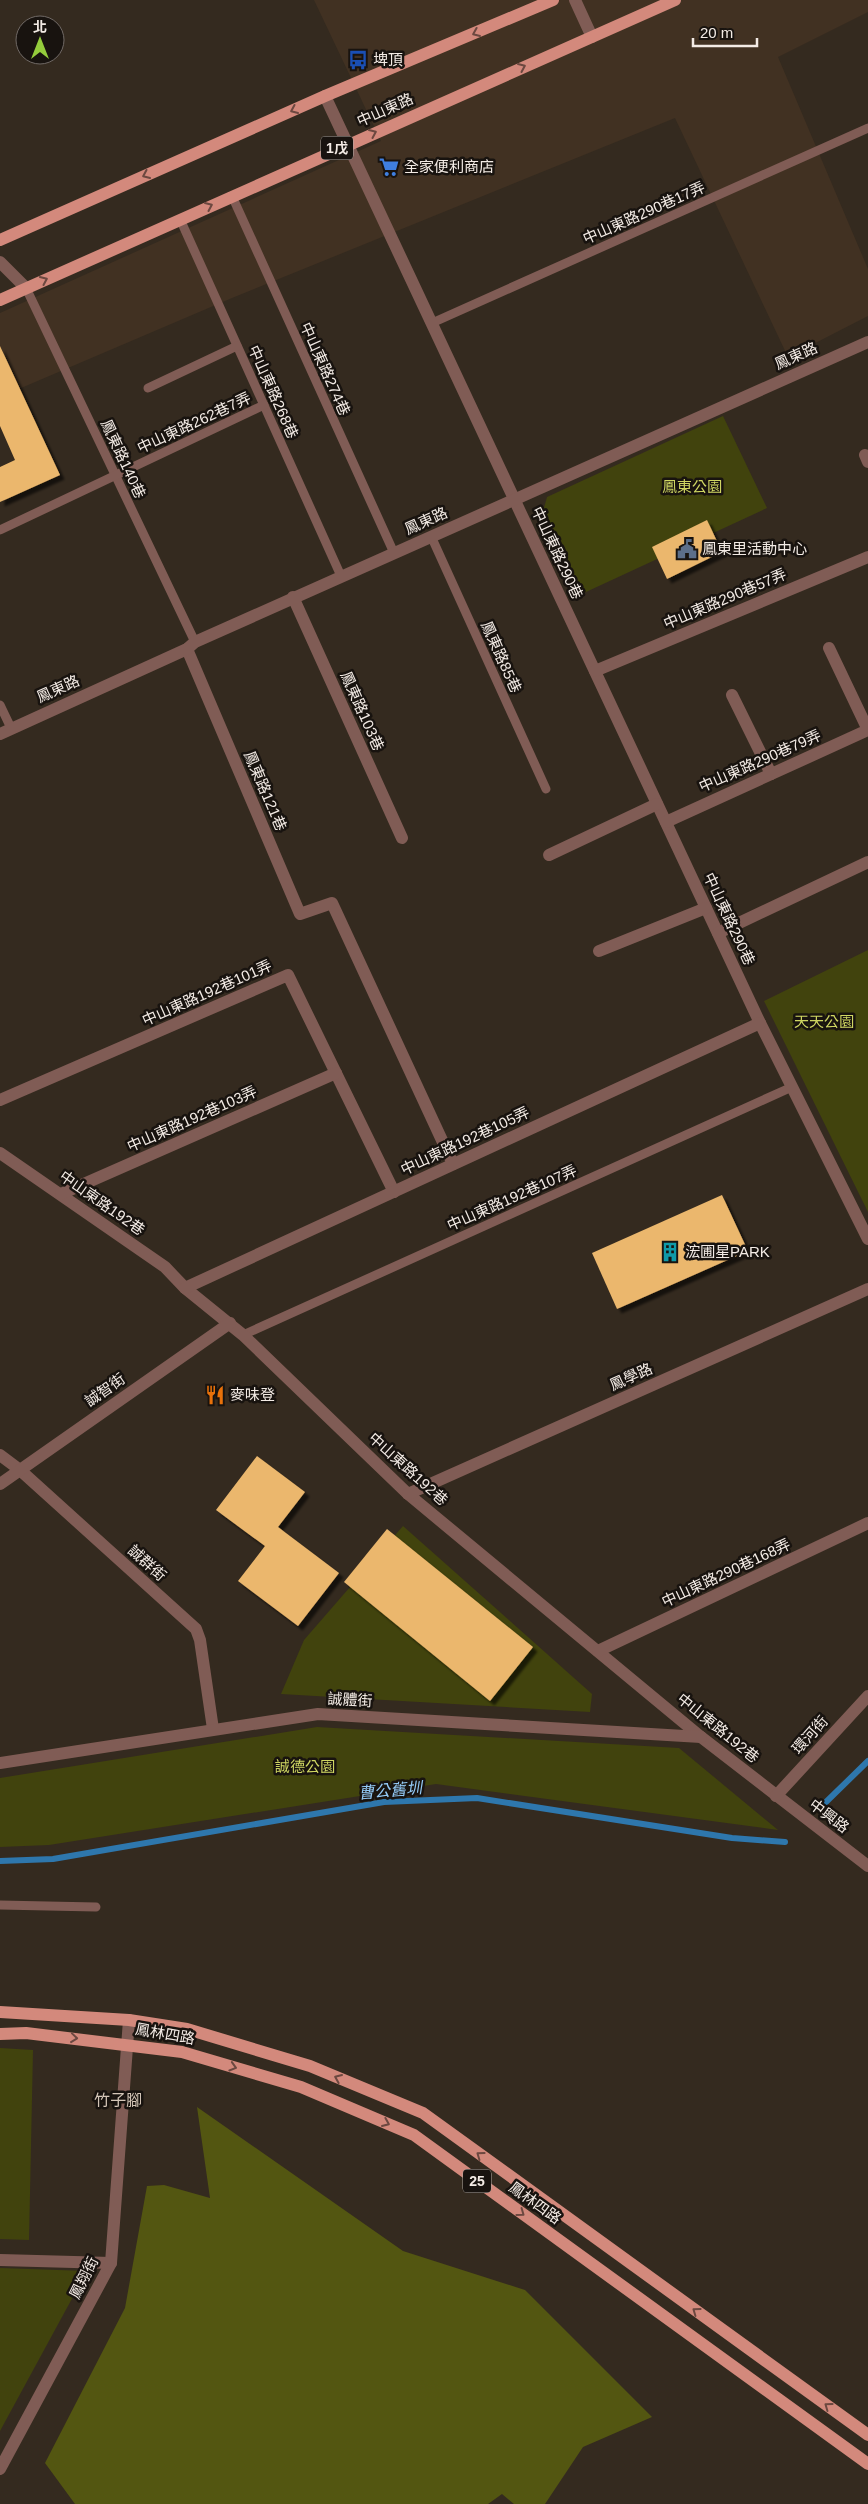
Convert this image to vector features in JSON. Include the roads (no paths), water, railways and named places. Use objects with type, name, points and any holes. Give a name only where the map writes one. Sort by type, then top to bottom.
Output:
[{"type":"main road","points":[[0,240],[325,96],[553,0]]},
{"type":"main road","name":"中山東路","points":[[0,300],[675,0]]},
{"type":"main road","name":"鳳林四路","points":[[0,2012],[27,2012],[129,2020],[186,2029],[310,2066],[423,2113],[868,2435]]},
{"type":"main road","name":"鳳林四路","points":[[0,2034],[26,2033],[129,2044],[182,2052],[301,2088],[414,2135],[868,2464]]},
{"type":"street","points":[[575,0],[592,37]]},
{"type":"street","name":"中山東路290巷","points":[[325,96],[760,1023],[868,1239]]},
{"type":"street","points":[[0,262],[26,288]]},
{"type":"street","name":"鳳東路","points":[[6,731],[293,597],[868,342]]},
{"type":"street","name":"中山東路290巷57弄","points":[[595,672],[868,557]]},
{"type":"street","name":"鳳東路103巷","points":[[293,597],[402,838]]},
{"type":"street","name":"鳳東路121巷","points":[[191,646],[300,914],[332,903],[453,1164]]},
{"type":"street","points":[[829,648],[868,730]]},
{"type":"street","points":[[732,695],[771,774]]},
{"type":"street","name":"中山東路290巷79弄","points":[[666,822],[868,730]]},
{"type":"street","points":[[549,855],[657,804]]},
{"type":"street","points":[[718,933],[868,862]]},
{"type":"street","points":[[599,952],[706,908]]},
{"type":"street","name":"中山東路192巷101弄","points":[[0,1100],[288,975],[394,1192]]},
{"type":"street","name":"中山東路192巷105弄","points":[[185,1288],[760,1023]]},
{"type":"street","name":"中山東路192巷103弄","points":[[61,1194],[336,1074]]},
{"type":"street","name":"中山東路192巷","points":[[0,1153],[165,1267],[185,1288],[243,1335],[408,1494],[700,1736],[795,1811]]},
{"type":"street","name":"鳳學路","points":[[408,1494],[868,1289]]},
{"type":"street","name":"誠智街","points":[[0,1484],[230,1323]]},
{"type":"street","name":"誠群街","points":[[0,1455],[20,1470],[196,1629],[200,1640],[212,1729]]},
{"type":"street","name":"中山東路290巷168弄","points":[[598,1651],[868,1524]]},
{"type":"street","name":"環河街","points":[[776,1796],[868,1696]]},
{"type":"street","name":"誠體街","points":[[0,1764],[212,1729],[318,1714],[700,1736]]},
{"type":"street","name":"中興路","points":[[795,1811],[868,1866]]},
{"type":"street","name":"鳳翔街","points":[[0,2469],[111,2263],[129,2044],[129,2020]]},
{"type":"street","points":[[0,2260],[111,2263]]},
{"type":"lane","name":"中山東路290巷17弄","points":[[432,323],[868,128]]},
{"type":"lane","name":"中山東路274巷","points":[[232,196],[394,553]]},
{"type":"lane","name":"中山東路268巷","points":[[180,219],[341,576]]},
{"type":"lane","name":"鳳東路140巷","points":[[26,288],[116,475],[191,646]]},
{"type":"lane","points":[[148,388],[238,346]]},
{"type":"lane","name":"中山東路262巷7弄","points":[[0,530],[264,405]]},
{"type":"lane","name":"鳳東路85巷","points":[[431,536],[546,789]]},
{"type":"lane","points":[[0,704],[6,731]]},
{"type":"lane","name":"中山東路192巷107弄","points":[[243,1335],[792,1087]]},
{"type":"lane","points":[[0,1905],[96,1907]]},
{"type":"waterway","name":"曹公舊圳","points":[[826,1802],[868,1761]]},
{"type":"waterway","name":"曹公舊圳","points":[[0,1861],[53,1859],[384,1802],[477,1798],[732,1838],[785,1842]]},
{"type":"place","name":"埤頂","points":[[358,60]]},
{"type":"place","name":"全家便利商店","points":[[389,167]]},
{"type":"place","name":"鳳東里活動中心","points":[[687,549]]},
{"type":"place","name":"浤圃星PARK","points":[[670,1252]]},
{"type":"place","name":"麥味登","points":[[215,1395]]},
{"type":"district","name":"竹子腳","points":[[118,2100]]},
{"type":"park label","name":"鳳東公園","points":[[692,487]]},
{"type":"park label","name":"天天公園","points":[[824,1022]]},
{"type":"park label","name":"誠德公園","points":[[305,1767]]}]
